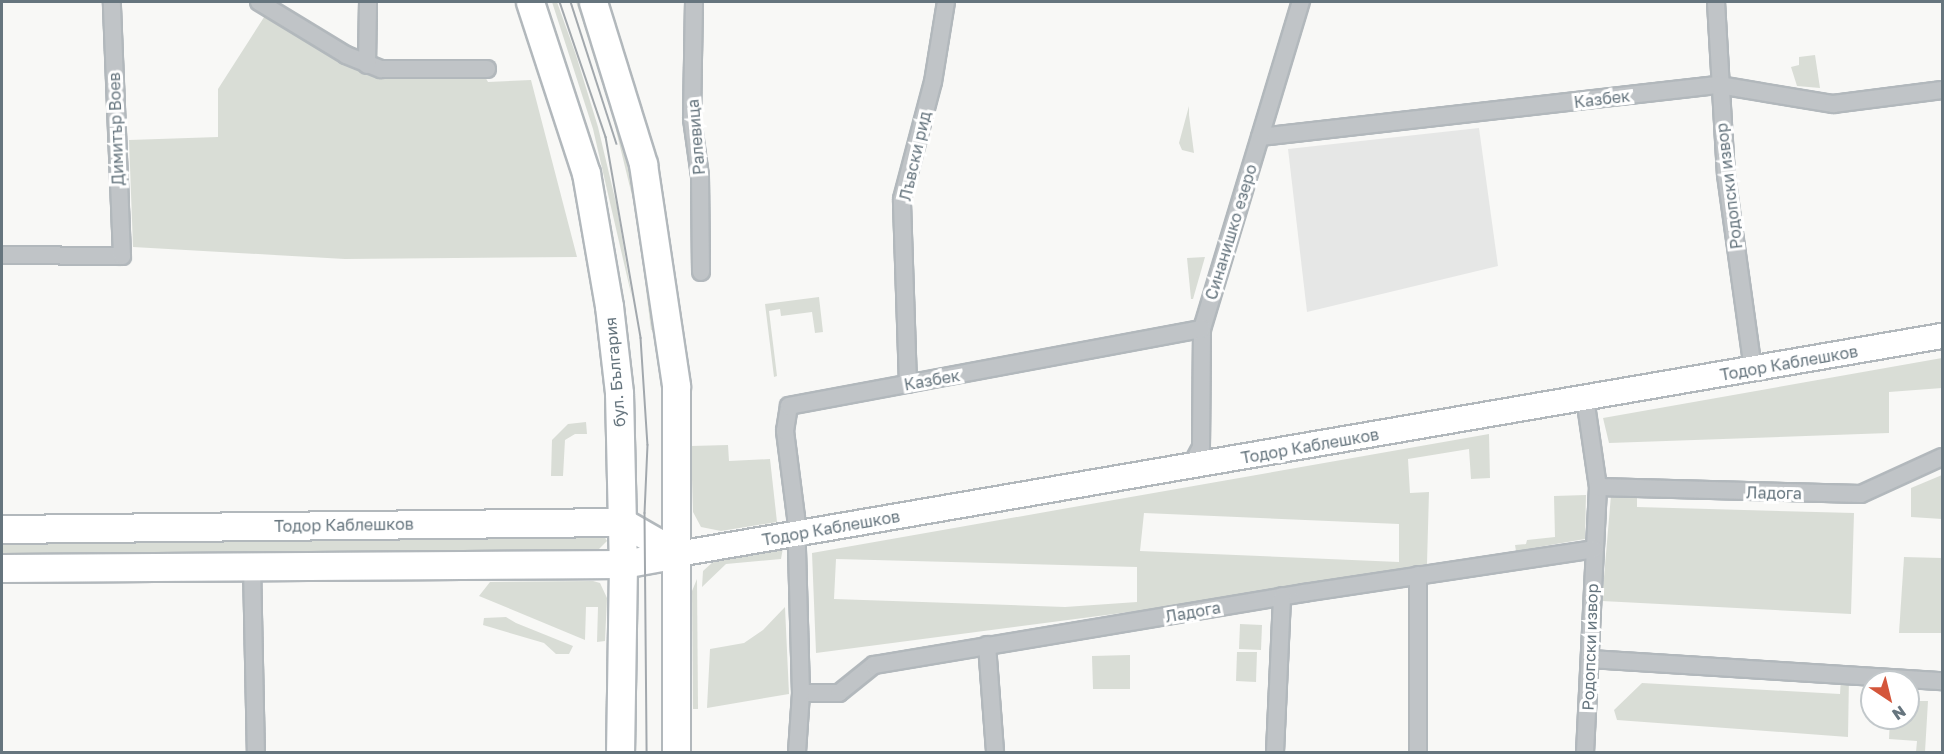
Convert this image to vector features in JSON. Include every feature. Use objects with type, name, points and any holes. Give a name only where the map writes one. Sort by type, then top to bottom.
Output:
[{"type":"main road","name":"бул. България","points":[[530,2],[586,173],[609,306],[619,393],[623,564],[621,753]]},
{"type":"main road","points":[[593,2],[643,164],[660,263],[676,386],[678,554],[676,753]]},
{"type":"main road","name":"Тодор Каблешков","points":[[2,568],[623,564],[1942,336]]},
{"type":"main road","name":"Тодор Каблешков","points":[[2,529],[622,522]]},
{"type":"main road","points":[[622,522],[678,554]]},
{"type":"street","name":"Димитър Воев","points":[[2,255],[122,256],[112,2]]},
{"type":"street","points":[[258,2],[367,65],[396,71],[487,69]]},
{"type":"street","points":[[367,65],[368,2]]},
{"type":"street","name":"Ралевица","points":[[694,2],[692,115],[700,176],[701,272]]},
{"type":"street","name":"Лъвски рид","points":[[908,384],[902,199],[933,82],[946,2]]},
{"type":"street","name":"Синанишко езеро","points":[[1191,466],[1201,447],[1202,329],[1301,2]]},
{"type":"street","name":"Родопски извор","points":[[1716,2],[1726,175],[1753,369]]},
{"type":"street","name":"Казбек","points":[[1260,136],[1719,85],[1833,104],[1942,90]]},
{"type":"street","name":"Казбек","points":[[797,534],[785,431],[789,406],[1202,329]]},
{"type":"street","name":"Родопски извор","points":[[1585,398],[1598,487],[1585,753]]},
{"type":"street","name":"Ладога","points":[[1598,487],[1861,494],[1942,457]]},
{"type":"street","points":[[797,534],[801,693],[797,753]]},
{"type":"street","name":"Ладога","points":[[801,693],[839,693],[874,664],[1282,596],[1594,549]]},
{"type":"street","points":[[252,566],[256,753]]},
{"type":"street","points":[[1418,753],[1419,575]]},
{"type":"street","points":[[1275,753],[1282,596]]},
{"type":"street","points":[[987,645],[994,753]]},
{"type":"street","points":[[1590,659],[1942,681]]},
{"type":"shaded area","points":[[552,2],[557,2],[598,127],[617,207],[632,298],[593,129]]},
{"type":"shaded area","points":[[576,2],[583,2],[628,147],[660,328],[651,330],[637,216],[604,81]]},
{"type":"shaded area","points":[[268,11],[354,66],[483,73],[488,82],[531,80],[577,257],[345,259],[133,247],[129,140],[218,137],[218,89]]},
{"type":"shaded area","points":[[1815,55],[1820,88],[1797,86],[1791,67],[1799,65],[1799,57]]},
{"type":"shaded area","points":[[1189,106],[1194,153],[1182,150],[1179,143]]},
{"type":"shaded area","points":[[1479,128],[1498,266],[1307,312],[1288,149]]},
{"type":"shaded area","points":[[1205,257],[1193,299],[1191,299],[1187,258]]},
{"type":"shaded area","points":[[819,297],[823,332],[815,333],[812,312],[781,316],[780,309],[769,311],[777,376],[774,377],[765,304]]},
{"type":"shaded area","points":[[1942,358],[1942,388],[1889,392],[1889,433],[1609,443],[1603,418]]},
{"type":"shaded area","points":[[586,422],[587,434],[575,434],[565,440],[563,476],[551,476],[552,440],[568,424]]},
{"type":"shaded area","points":[[1489,434],[1490,478],[1471,479],[1469,449],[1408,459],[1410,493],[1429,492],[1427,564],[1137,611],[816,653],[812,553]],"holes":[[[1144,513],[1399,524],[1399,562],[1140,551]],[[836,559],[1137,567],[1137,602],[1065,607],[834,599]]]},
{"type":"shaded area","points":[[728,445],[729,461],[770,459],[777,522],[721,531],[701,527],[693,512],[691,446]]},
{"type":"shaded area","points":[[1942,475],[1942,519],[1911,517],[1911,488]]},
{"type":"shaded area","points":[[1637,494],[1637,507],[1854,513],[1851,614],[1602,601],[1611,495]]},
{"type":"shaded area","points":[[1586,495],[1585,539],[1516,551],[1515,545],[1526,544],[1527,540],[1555,537],[1554,496]]},
{"type":"shaded area","points":[[603,534],[607,541],[599,549],[2,556],[2,541]]},
{"type":"shaded area","points":[[783,548],[781,559],[726,564],[702,587],[703,571],[714,561]]},
{"type":"shaded area","points":[[1904,557],[1942,558],[1942,633],[1899,633]]},
{"type":"shaded area","points":[[697,579],[698,709],[693,709],[692,591]]},
{"type":"shaded area","points":[[593,581],[600,583],[607,598],[605,641],[597,642],[598,607],[586,607],[585,640],[479,596],[490,582]]},
{"type":"shaded area","points":[[785,607],[789,694],[707,708],[710,649],[744,643],[763,630]]},
{"type":"shaded area","points":[[506,617],[573,646],[569,654],[556,654],[544,643],[483,625],[484,618]]},
{"type":"shaded area","points":[[1240,624],[1262,625],[1261,650],[1239,649]]},
{"type":"shaded area","points":[[1237,652],[1257,652],[1256,682],[1236,681]]},
{"type":"shaded area","points":[[1130,655],[1130,689],[1093,689],[1092,656]]},
{"type":"shaded area","points":[[1841,677],[1849,677],[1848,737],[1617,720],[1614,710],[1642,683],[1840,694]]},
{"type":"shaded area","points":[[1920,701],[1928,701],[1925,752],[1916,752],[1917,741],[1889,739],[1889,730],[1920,730]]},
{"type":"tram line","points":[[560,2],[606,137],[641,338],[648,445],[645,513],[647,752]]},
{"type":"tram line","points":[[571,2],[617,144]]}]
